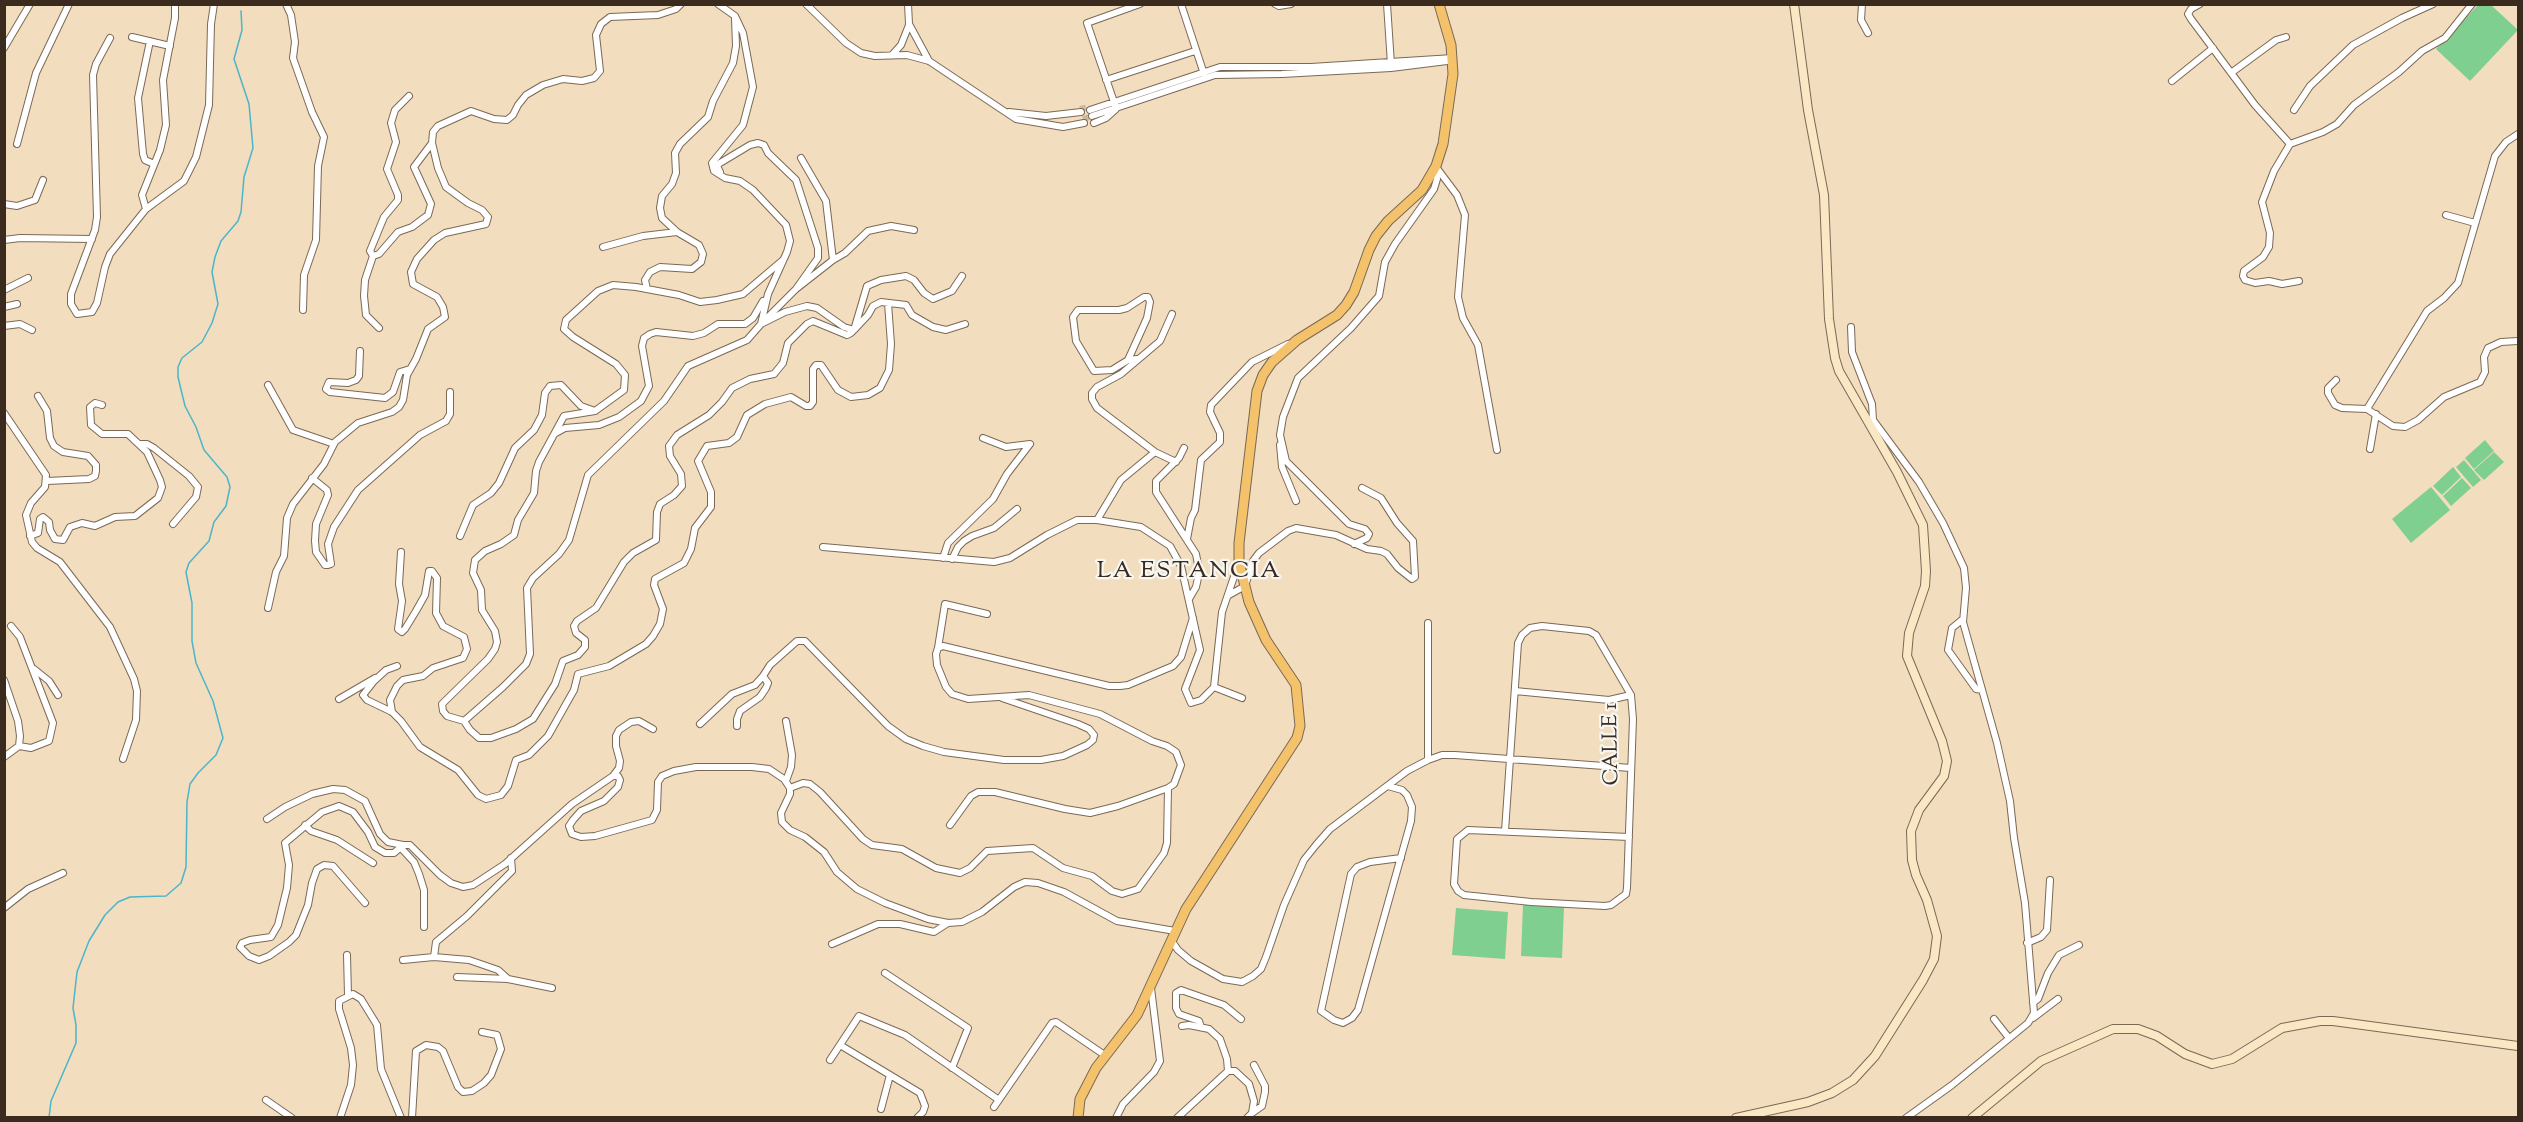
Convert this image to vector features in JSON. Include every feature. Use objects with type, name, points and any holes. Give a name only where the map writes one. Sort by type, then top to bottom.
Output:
[{"type":"main road","points":[[1078,1118],[1080,1099],[1106,1056],[1137,1015],[1186,909],[1297,738],[1300,726],[1296,686],[1266,640],[1249,602],[1239,562],[1239,543],[1257,392],[1263,375],[1272,362],[1297,340],[1337,315],[1346,305],[1354,292],[1376,236],[1388,221],[1422,190],[1436,166],[1448,115],[1453,58],[1439,4]]},
{"type":"main road","points":[[1736,1118],[1808,1102],[1832,1093],[1853,1080],[1875,1056],[1923,980],[1937,950],[1935,924],[1916,875],[1911,852],[1911,831],[1916,815],[1944,776],[1947,761],[1942,741],[1907,656],[1910,633],[1926,579],[1924,531],[1916,508],[1871,422],[1839,371],[1835,358],[1829,319],[1824,195],[1808,110],[1794,4]]},
{"type":"main road","points":[[1972,1118],[2041,1061],[2113,1029],[2138,1029],[2157,1036],[2184,1054],[2212,1065],[2232,1059],[2282,1028],[2320,1021],[2518,1046]]},
{"type":"street","points":[[4,48],[30,4]]},
{"type":"street","points":[[17,144],[36,73],[69,4]]},
{"type":"street","points":[[146,209],[142,195],[166,125],[164,80],[175,4]]},
{"type":"street","points":[[110,38],[96,64],[93,75],[97,217],[92,239],[71,294],[73,311],[77,314],[92,312],[97,303],[110,254],[146,209],[183,181],[195,157],[209,105],[211,24],[214,4]]},
{"type":"street","points":[[286,4],[291,15],[295,42],[293,58],[312,112],[324,137],[318,166],[316,240],[304,275],[303,310]]},
{"type":"street","points":[[268,608],[276,572],[284,555],[287,518],[312,478],[324,464],[334,444],[358,423],[393,412],[399,407],[403,400],[407,375],[428,329],[445,316],[437,297],[413,284],[411,272],[417,259],[434,240],[446,233],[486,224],[488,217],[482,210],[446,188],[432,143],[433,132],[438,126],[466,113],[476,112],[494,119],[507,120],[513,116],[526,95],[543,85],[563,79],[582,81],[594,78],[600,71],[596,35],[601,24],[610,17],[658,15],[676,9],[681,4]]},
{"type":"street","points":[[555,433],[565,428],[599,425],[619,417],[641,401],[649,386],[642,346],[644,338],[650,334],[656,332],[693,336],[704,333],[718,324],[745,324],[753,318],[768,294],[784,259],[790,241],[786,225],[753,190],[740,181],[724,178],[714,171],[712,163],[743,125],[753,87],[743,33],[735,16],[718,4]]},
{"type":"street","points":[[806,4],[856,50],[870,56],[907,55],[929,61],[1006,112],[1023,121],[1059,126],[1083,118],[1006,112]]},
{"type":"street","points":[[892,55],[901,45],[909,24],[908,4]]},
{"type":"street","points":[[1140,4],[1087,23],[1106,80],[1112,107],[1106,118],[1092,115],[1112,107],[1204,75],[1282,74],[1453,58]]},
{"type":"street","points":[[1181,4],[1204,75]]},
{"type":"street","points":[[1275,4],[1279,6],[1291,4]]},
{"type":"street","points":[[1387,4],[1391,64]]},
{"type":"street","points":[[1862,4],[1862,21],[1868,33]]},
{"type":"street","points":[[2200,4],[2191,9],[2188,14],[2231,73],[2279,134],[2290,144]]},
{"type":"street","points":[[2294,110],[2310,86],[2353,45],[2433,4]]},
{"type":"street","points":[[2299,281],[2282,284],[2269,281],[2255,283],[2246,280],[2243,276],[2244,271],[2262,257],[2269,247],[2270,233],[2262,202],[2274,171],[2290,144],[2323,132],[2337,124],[2354,105],[2399,72],[2422,51],[2445,38],[2472,4]]},
{"type":"street","points":[[647,289],[645,280],[650,273],[660,267],[692,268],[701,262],[703,254],[699,245],[677,232],[662,218],[660,208],[662,196],[672,184],[676,172],[675,153],[680,144],[708,117],[713,101],[733,63],[736,46],[735,16]]},
{"type":"street","points":[[909,24],[929,61]]},
{"type":"street","points":[[132,37],[170,46]]},
{"type":"street","points":[[2231,73],[2276,40],[2286,37]]},
{"type":"street","points":[[150,41],[138,98],[143,154],[145,160],[154,164]]},
{"type":"street","points":[[2172,81],[2213,48]]},
{"type":"street","points":[[1106,80],[1195,51]]},
{"type":"street","points":[[379,328],[368,320],[364,296],[365,280],[373,256],[370,251],[384,217],[398,201],[398,195],[387,169],[396,142],[391,123],[395,110],[409,96]]},
{"type":"street","points":[[2367,409],[2427,311],[2458,283],[2495,156],[2506,142],[2518,134]]},
{"type":"street","points":[[373,256],[379,254],[398,232],[412,227],[428,215],[430,204],[414,166],[432,143]]},
{"type":"street","points":[[720,172],[717,166],[720,163],[750,145],[758,143],[764,145],[768,153],[796,180],[801,189],[818,248],[818,258],[796,289]]},
{"type":"street","points":[[801,158],[826,201],[833,260]]},
{"type":"street","points":[[1296,501],[1282,467],[1279,453],[1283,417],[1298,378],[1351,328],[1379,296],[1385,262],[1434,189],[1437,179],[1436,166]]},
{"type":"street","points":[[1436,166],[1457,195],[1465,215],[1458,297],[1463,318],[1478,345],[1497,450]]},
{"type":"street","points":[[4,204],[17,206],[35,200],[43,180]]},
{"type":"street","points":[[2446,215],[2475,223]]},
{"type":"street","points":[[464,721],[526,664],[530,654],[527,588],[533,578],[559,554],[569,540],[588,475],[664,401],[688,366],[747,340],[796,289],[845,253],[868,231],[891,226],[914,230]]},
{"type":"street","points":[[603,247],[643,236],[677,232]]},
{"type":"street","points":[[4,240],[20,238],[92,239]]},
{"type":"street","points":[[784,259],[743,294],[700,302],[647,289],[613,285],[598,291],[566,320],[564,329],[573,338],[616,364],[625,375],[624,390],[595,411],[564,416],[539,462],[534,493],[518,520],[514,535],[501,544],[485,550],[475,560],[473,573],[481,590],[482,610],[495,631],[497,642],[495,650],[488,659],[442,704],[447,716],[464,721],[479,738],[491,738],[516,729],[533,719],[555,684],[563,661],[578,655],[585,647],[585,640],[576,633],[574,626],[577,621],[596,608],[624,562],[656,540],[657,512],[660,504],[674,495],[682,486],[681,474],[670,456],[669,446],[677,435],[709,415],[732,388],[750,379],[774,374],[783,363],[788,343],[807,324],[813,321],[847,335],[854,330],[876,303],[906,305],[912,315],[933,327],[946,330],[965,324]]},
{"type":"street","points":[[854,330],[867,286],[881,280],[906,276],[914,280],[924,293],[933,299],[952,291],[962,276]]},
{"type":"street","points":[[4,290],[28,278]]},
{"type":"street","points":[[761,324],[768,294]]},
{"type":"street","points":[[1128,360],[1147,318],[1150,302],[1148,297],[1119,310],[1078,310],[1073,317],[1076,341],[1095,370],[1112,370],[1128,360],[1137,359]]},
{"type":"street","points":[[381,675],[363,695],[376,706],[392,712],[420,747],[458,770],[478,795],[486,799],[501,795],[508,786],[516,760],[530,755],[548,736],[574,690],[578,674],[609,666],[646,644],[653,636],[660,624],[663,609],[654,585],[655,579],[684,563],[691,549],[695,528],[711,507],[711,492],[698,461],[707,446],[729,443],[737,437],[747,415],[765,404],[791,397],[810,406],[813,402],[813,369],[816,365],[821,365],[838,390],[851,397],[868,395],[880,388],[889,370],[888,303]]},
{"type":"street","points":[[4,307],[17,304]]},
{"type":"street","points":[[761,324],[785,312],[807,306],[817,308],[844,327],[854,330]]},
{"type":"street","points":[[1172,314],[1160,341],[1121,374],[1098,387],[1092,393],[1092,399],[1097,408],[1155,453],[1176,462]]},
{"type":"street","points":[[4,326],[20,324],[32,330]]},
{"type":"street","points":[[1851,327],[1852,352],[1872,404],[1871,422],[1918,482],[1954,545],[1966,576],[1963,620],[2010,801],[2025,903],[2033,1018]]},
{"type":"street","points":[[1187,539],[1195,510],[1201,460],[1220,442],[1220,433],[1210,412],[1212,405],[1242,370],[1252,362],[1297,340]]},
{"type":"street","points":[[2336,380],[2328,388],[2328,393],[2335,405],[2342,408],[2367,409],[2393,426],[2404,427],[2411,425],[2444,397],[2480,382],[2485,372],[2484,357],[2488,348],[2501,342],[2518,341]]},
{"type":"street","points":[[360,351],[359,376],[356,380],[348,383],[329,382],[326,389],[330,392],[385,398],[393,392],[400,372],[410,369]]},
{"type":"street","points":[[268,385],[293,430],[334,444]]},
{"type":"street","points":[[460,536],[473,506],[499,483],[515,448],[534,430],[542,414],[545,393],[550,386],[561,385],[581,406],[595,411]]},
{"type":"street","points":[[312,478],[327,490],[328,495],[316,524],[315,542],[316,552],[328,566],[331,564],[328,544],[334,527],[358,490],[420,435],[446,420],[450,414],[450,392]]},
{"type":"street","points":[[38,396],[47,411],[50,438],[54,446],[63,452],[88,456],[96,465],[95,476],[90,478],[47,481]]},
{"type":"street","points":[[30,537],[38,533],[40,519],[43,517],[49,522],[52,535],[63,540],[68,529],[75,524],[98,525],[115,517],[135,516],[152,505],[161,494],[160,480],[141,444],[123,433],[108,435],[95,431],[90,422],[90,407],[95,403],[102,405]]},
{"type":"street","points":[[4,413],[42,467],[47,481],[45,487],[28,508],[26,516],[30,537],[37,548],[60,562],[72,577],[110,627],[130,667],[137,707],[136,720],[123,759]]},
{"type":"street","points":[[2370,449],[2376,414]]},
{"type":"street","points":[[1280,435],[1286,460],[1296,472],[1349,524],[1365,529],[1369,534],[1364,541],[1354,544]]},
{"type":"street","points":[[943,558],[948,543],[993,499],[1007,474],[1030,444],[1006,447],[982,438]]},
{"type":"street","points":[[141,444],[154,448],[189,476],[198,487],[196,497],[173,524]]},
{"type":"street","points":[[1184,448],[1176,462],[1156,481],[1156,492],[1157,498],[1196,554],[1199,570],[1196,587],[1189,599]]},
{"type":"street","points":[[1097,520],[1121,480],[1155,453]]},
{"type":"street","points":[[1229,596],[1245,586],[1253,561],[1288,531],[1296,528],[1336,535],[1354,544],[1387,554],[1398,568],[1412,579],[1415,577],[1413,541],[1397,523],[1381,498],[1362,488]]},
{"type":"street","points":[[952,559],[964,541],[994,528],[1017,509]]},
{"type":"street","points":[[823,547],[952,559],[1005,561],[1064,525],[1077,520],[1097,520],[1141,527],[1170,546],[1181,566],[1200,653],[1185,689],[1186,697],[1191,703],[1209,694],[1214,687],[1222,612],[1239,562]]},
{"type":"street","points":[[392,712],[390,700],[403,680],[423,676],[433,668],[463,658],[467,649],[464,637],[443,626],[436,613],[437,578],[432,571],[429,571],[425,595],[416,611],[405,629],[402,632],[398,629],[402,601],[399,584],[401,552]]},
{"type":"street","points":[[950,825],[971,796],[978,792],[995,792],[1090,813],[1118,807],[1168,788],[1173,784],[1181,765],[1176,752],[1167,746],[1152,741],[1100,714],[1029,696],[968,699],[952,694],[946,687],[937,665],[936,654],[945,604],[987,614]]},
{"type":"street","points":[[938,648],[943,646],[1109,686],[1120,686],[1173,666],[1181,657],[1193,618]]},
{"type":"street","points":[[1963,620],[1952,628],[1948,650],[1976,689],[1982,690]]},
{"type":"street","points":[[1428,623],[1428,760]]},
{"type":"street","points":[[4,756],[19,746],[38,747],[49,741],[51,737],[52,715],[42,697],[34,669],[25,655],[20,637],[11,626]]},
{"type":"street","name":"CALLE 1","points":[[1505,831],[1518,643],[1522,635],[1530,628],[1542,626],[1589,631],[1596,635],[1631,695],[1633,706],[1629,837],[1627,888],[1620,900],[1605,906],[1464,895],[1454,884],[1457,839],[1468,830],[1629,837]]},
{"type":"street","points":[[700,724],[732,694],[755,685],[770,665],[797,641],[805,641],[888,726],[906,739],[923,746],[944,752],[1004,760],[1041,760],[1063,756],[1093,740],[1094,735],[1089,729],[999,697]]},
{"type":"street","points":[[339,699],[397,666]]},
{"type":"street","points":[[34,669],[49,681],[58,695]]},
{"type":"street","points":[[737,726],[736,719],[740,711],[760,697],[766,688],[768,683],[763,676]]},
{"type":"street","points":[[4,680],[18,721],[19,746]]},
{"type":"street","points":[[1214,687],[1242,698]]},
{"type":"street","points":[[1515,691],[1609,700],[1631,695]]},
{"type":"street","points":[[267,819],[312,794],[333,789],[345,790],[364,801],[380,834],[388,842],[402,846],[410,845],[451,883],[463,887],[473,885],[511,858],[572,804],[613,776],[619,768],[620,761],[616,746],[616,736],[619,730],[631,722],[639,721],[653,729]]},
{"type":"street","points":[[786,721],[792,755],[786,781]]},
{"type":"street","points":[[613,776],[618,776],[621,780],[618,787],[604,801],[580,811],[569,826],[572,834],[581,837],[595,836],[652,820],[657,810],[658,783],[662,776],[674,771],[696,767],[769,769],[786,781],[790,788],[790,794],[781,813],[783,822],[790,830],[805,837],[824,852],[837,872],[857,889],[928,919],[948,923],[962,922],[982,912],[1014,887],[1025,882],[1038,883],[1064,892],[1117,921],[1173,936],[1178,950],[1191,961],[1223,979],[1242,982],[1261,969],[1284,905],[1304,860],[1330,829],[1428,760],[1448,755],[1631,768]]},
{"type":"street","points":[[790,788],[803,783],[810,784],[863,839],[872,845],[902,849],[936,868],[960,873],[970,868],[987,851],[1033,848],[1063,868],[1092,876],[1112,891],[1122,894],[1138,889],[1164,853],[1167,843],[1168,788]]},
{"type":"street","points":[[1388,786],[1402,790],[1412,807],[1411,821],[1401,858],[1358,1010],[1352,1018],[1342,1023],[1334,1020],[1321,1011],[1351,874],[1357,867],[1370,862],[1401,858]]},
{"type":"street","points":[[365,903],[333,866],[324,865],[317,869],[308,905],[296,934],[290,942],[259,960],[249,956],[240,947],[242,943],[250,940],[271,937],[278,926],[287,888],[289,865],[285,843],[322,812],[339,806],[353,812],[368,832],[375,847],[385,853],[394,853],[402,846]]},
{"type":"street","points":[[305,825],[307,829],[338,840],[373,863]]},
{"type":"street","points":[[402,846],[414,862],[424,890],[424,927]]},
{"type":"street","points":[[434,957],[436,942],[468,916],[512,871],[511,858]]},
{"type":"street","points":[[4,908],[28,889],[63,873]]},
{"type":"street","points":[[2027,943],[2041,937],[2047,930],[2050,880]]},
{"type":"street","points":[[832,944],[878,924],[900,924],[934,932],[948,923]]},
{"type":"street","points":[[2033,1003],[2038,999],[2048,973],[2059,955],[2079,945]]},
{"type":"street","points":[[347,955],[348,995]]},
{"type":"street","points":[[403,960],[434,957],[469,960],[498,970],[507,979]]},
{"type":"street","points":[[885,973],[968,1028],[952,1068]]},
{"type":"street","points":[[457,977],[507,979],[552,988]]},
{"type":"street","points":[[1116,1118],[1123,1104],[1154,1072],[1160,1061],[1150,985]]},
{"type":"street","points":[[1200,1027],[1199,1021],[1179,1014],[1176,1008],[1176,993],[1181,990],[1224,1005],[1241,1019]]},
{"type":"street","points":[[340,1118],[351,1085],[353,1065],[339,1001],[353,994],[361,999],[376,1025],[381,1069],[401,1118]]},
{"type":"street","points":[[1906,1118],[1953,1085],[2058,999]]},
{"type":"street","points":[[830,1060],[859,1016],[905,1035],[999,1100]]},
{"type":"street","points":[[1994,1019],[2009,1038]]},
{"type":"street","points":[[994,1107],[1052,1023],[1056,1022],[1106,1056]]},
{"type":"street","points":[[1182,1026],[1190,1024],[1209,1029],[1220,1039],[1227,1059],[1228,1071]]},
{"type":"street","points":[[412,1118],[416,1051],[426,1045],[438,1047],[443,1051],[458,1088],[463,1092],[472,1091],[491,1075],[501,1049],[497,1035],[482,1032]]},
{"type":"street","points":[[840,1045],[920,1093],[925,1106],[917,1118]]},
{"type":"street","points":[[1250,1115],[1262,1106],[1265,1092],[1265,1086],[1254,1065]]},
{"type":"street","points":[[1177,1118],[1228,1071],[1235,1071],[1249,1084],[1254,1101],[1250,1115]]},
{"type":"street","points":[[881,1109],[890,1075]]},
{"type":"street","points":[[266,1100],[291,1118]]},
{"type":"green space","points":[[2478,5],[2491,5],[2518,30],[2470,81],[2436,49]]},
{"type":"green space","points":[[2485,440],[2494,451],[2474,469],[2465,458]]},
{"type":"green space","points":[[2494,452],[2504,462],[2484,480],[2474,470]]},
{"type":"green space","points":[[2464,460],[2481,480],[2473,487],[2456,467]]},
{"type":"green space","points":[[2453,467],[2461,477],[2442,495],[2433,486]]},
{"type":"green space","points":[[2462,478],[2471,488],[2451,506],[2443,496]]},
{"type":"green space","points":[[2431,487],[2450,510],[2411,543],[2392,519]]},
{"type":"green space","points":[[1523,905],[1564,907],[1562,958],[1521,956]]},
{"type":"green space","points":[[1456,908],[1508,912],[1505,959],[1452,955]]},
{"type":"waterway","points":[[49,1118],[51,1101],[76,1043],[73,1008],[77,972],[89,941],[105,915],[118,902],[130,897],[166,896],[181,883],[186,867],[187,802],[190,784],[216,755],[223,738],[213,701],[196,663],[192,641],[192,603],[186,572],[189,563],[209,541],[214,522],[226,506],[230,487],[227,477],[204,450],[185,406],[178,367],[182,358],[202,342],[212,323],[218,304],[212,272],[215,257],[221,241],[238,221],[244,177],[253,148],[249,104],[234,59],[242,30],[241,11]]},
{"type":"tunnel","points":[[1080,109],[1089,107]]},
{"type":"tunnel","points":[[1083,119],[1092,116]]},
{"type":"district","name":"LA ESTANCIA","points":[[1189,573]]}]
